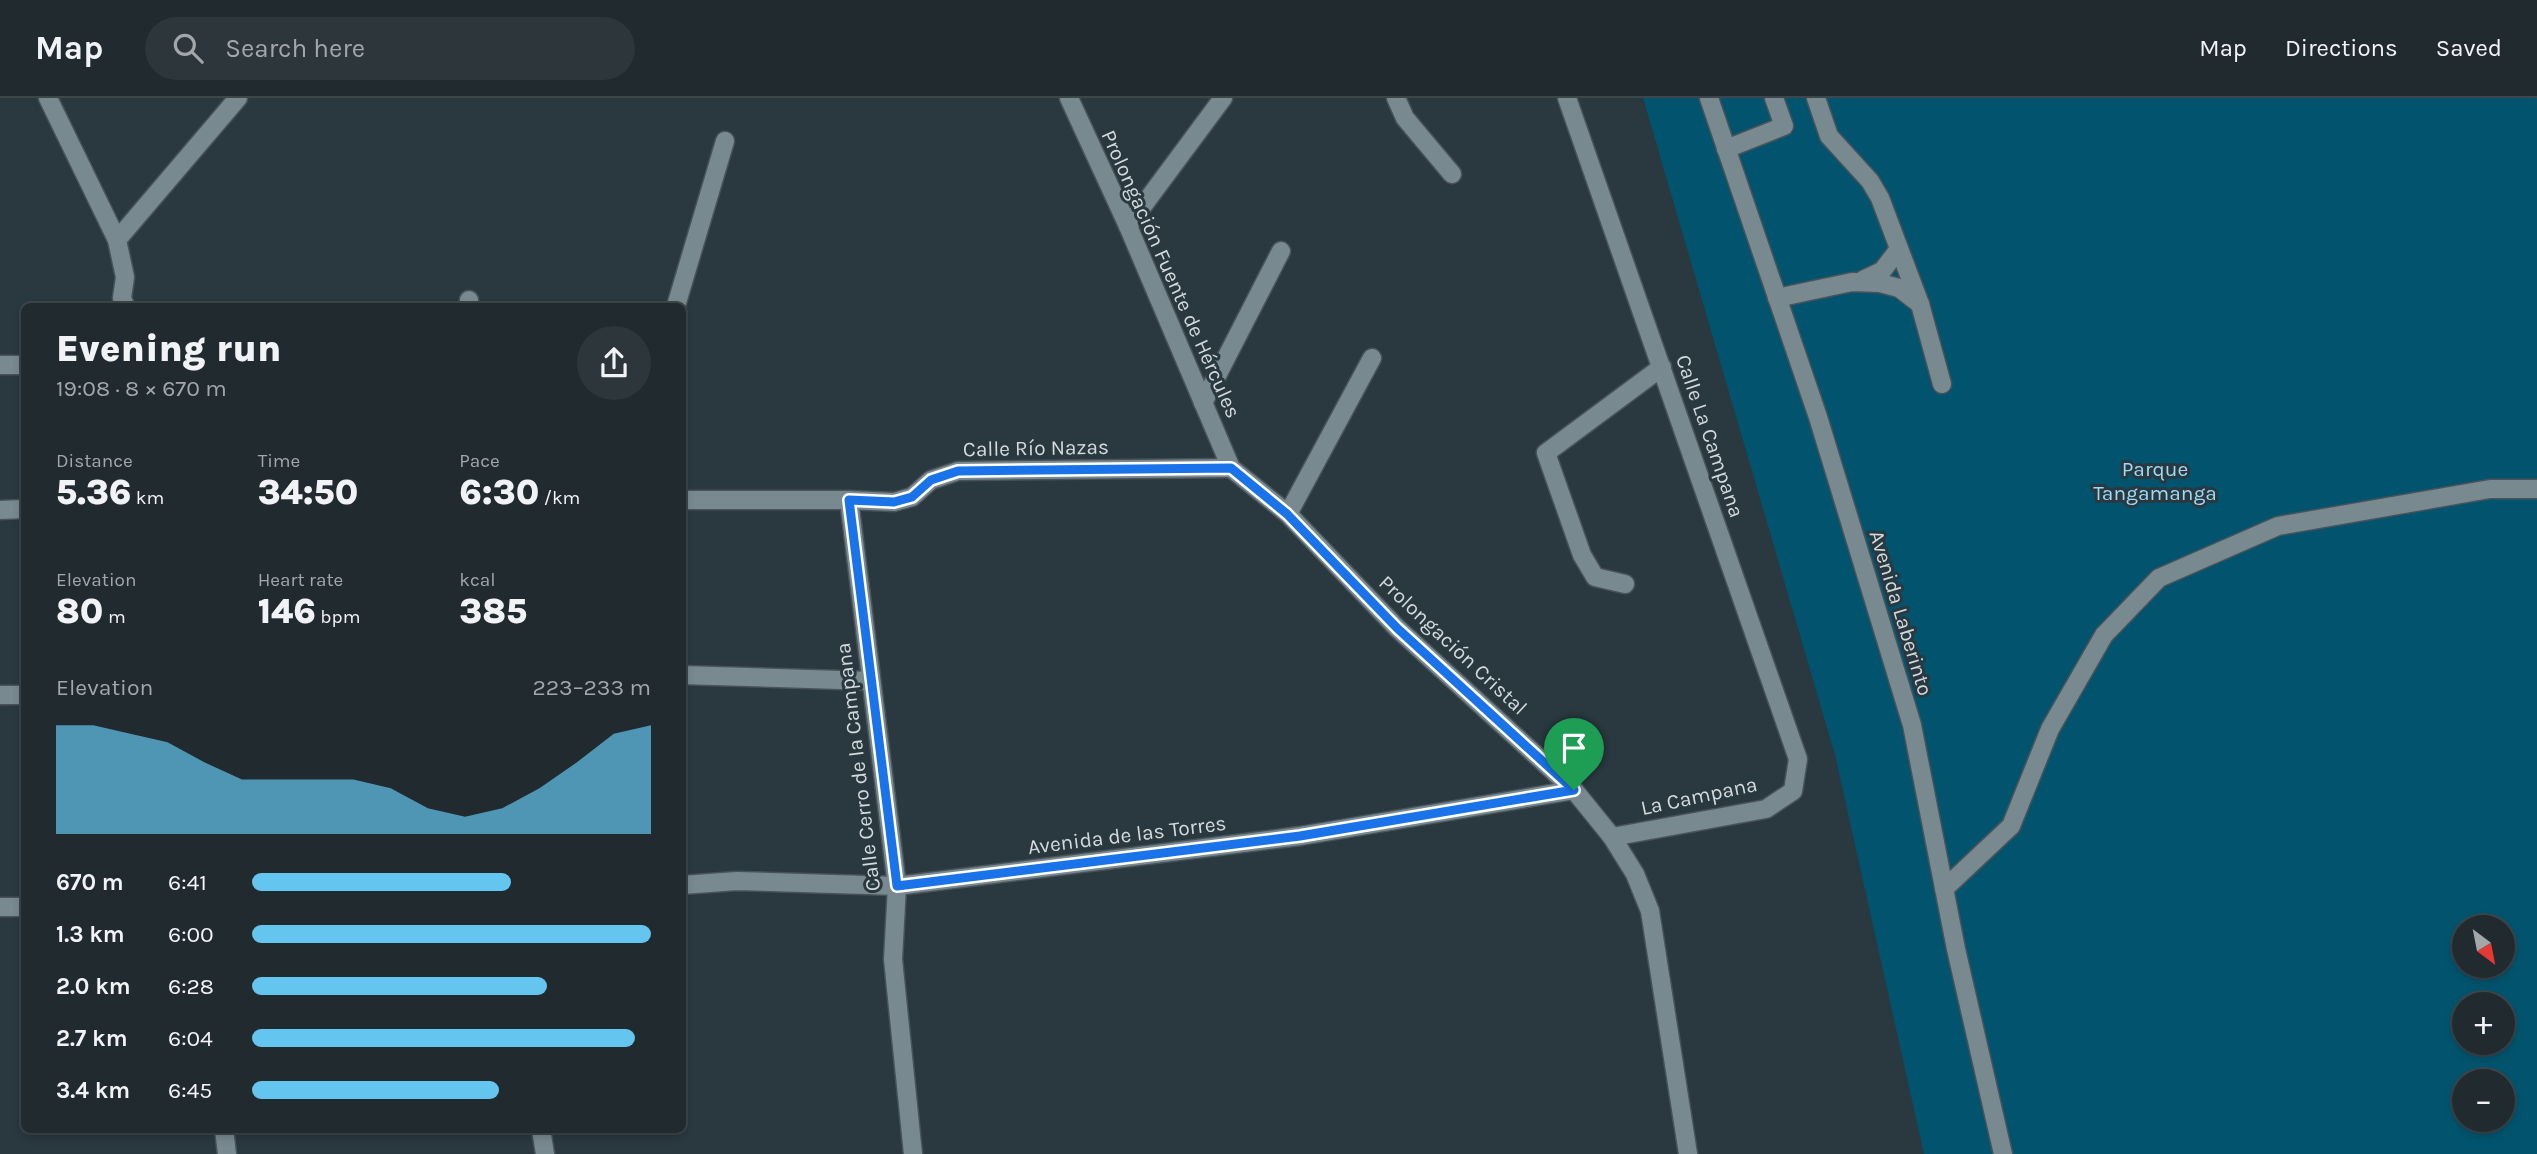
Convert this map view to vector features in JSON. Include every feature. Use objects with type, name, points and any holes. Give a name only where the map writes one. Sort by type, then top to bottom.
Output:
[{"type":"street","points":[[48,98],[117,240],[125,277],[124,303]]},
{"type":"street","points":[[117,240],[238,98]]},
{"type":"street","name":"Prolongación Fuente de Hércules","points":[[1069,98],[1128,226],[1231,468]]},
{"type":"street","points":[[1128,226],[1223,98]]},
{"type":"street","points":[[1395,98],[1405,118],[1452,173]]},
{"type":"street","name":"Calle La Campana","points":[[1567,98],[1798,759],[1793,791]]},
{"type":"street","name":"Avenida Laberinto","points":[[1709,98],[1818,417],[1912,725],[1944,889],[2003,1154]]},
{"type":"street","points":[[1726,149],[1784,126],[1773,98]]},
{"type":"street","points":[[1816,98],[1829,136],[1870,181],[1880,198],[1920,304],[1942,384]]},
{"type":"street","points":[[677,303],[725,141]]},
{"type":"street","points":[[1777,298],[1872,277],[1882,271],[1899,249]]},
{"type":"street","points":[[1203,403],[1281,251]]},
{"type":"street","points":[[1852,282],[1880,282],[1899,288],[1920,304]]},
{"type":"street","points":[[1287,514],[1373,358]]},
{"type":"street","points":[[0,365],[21,365]]},
{"type":"street","points":[[1625,584],[1595,577],[1582,555],[1546,453],[1662,367]]},
{"type":"street","name":"Prolongación Cristal","points":[[1231,468],[1287,514],[1397,628],[1574,790],[1612,837],[1635,874],[1650,911],[1688,1154]]},
{"type":"street","name":"Calle Río Nazas","points":[[686,500],[894,502],[912,497],[931,480],[958,471],[1231,468]]},
{"type":"street","points":[[1944,889],[2011,826],[2050,729],[2104,635],[2159,578],[2278,526],[2490,489],[2537,489]]},
{"type":"street","name":"Calle Cerro de la Campana","points":[[849,500],[897,886],[893,959],[913,1154]]},
{"type":"street","points":[[0,510],[21,509]]},
{"type":"street","points":[[686,675],[871,681]]},
{"type":"street","points":[[0,695],[21,695]]},
{"type":"street","name":"Avenida de las Torres","points":[[686,885],[737,881],[897,886],[1300,836],[1574,790]]},
{"type":"street","name":"La Campana","points":[[1612,837],[1766,809],[1793,791]]},
{"type":"street","points":[[0,907],[21,906]]},
{"type":"street","points":[[224,1133],[227,1154]]},
{"type":"street","points":[[542,1133],[545,1154]]},
{"type":"green space","name":"Parque Tangamanga","points":[[1643,98],[2537,98],[2537,1154],[1924,1154],[1835,755]]},
{"type":"route","points":[[1231,468],[1287,514],[1397,628],[1574,790],[1300,836],[897,886],[849,500],[894,502],[912,497],[931,480],[958,471],[1231,468]]}]
